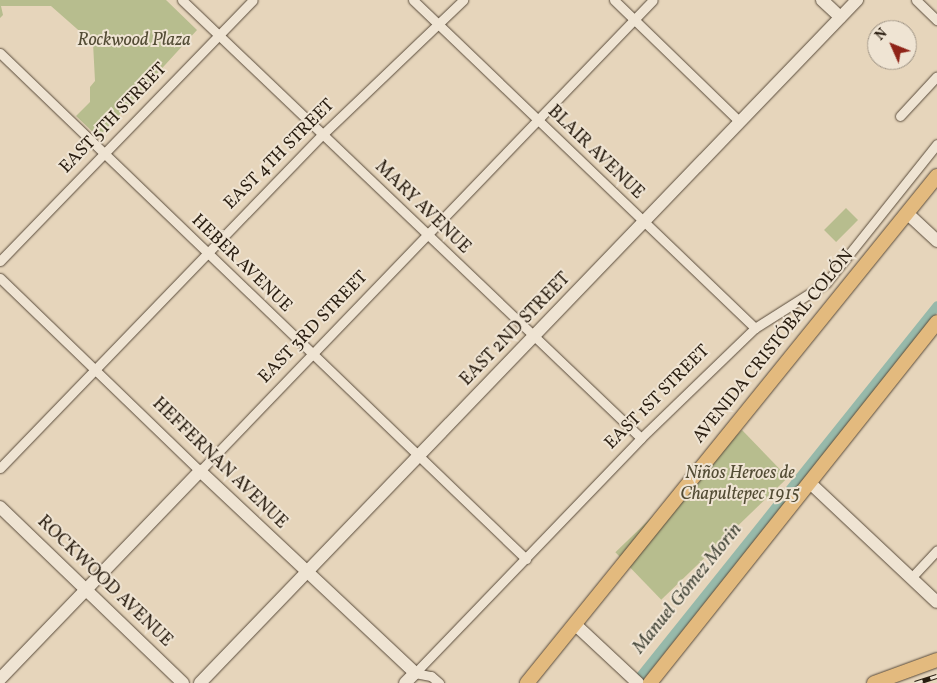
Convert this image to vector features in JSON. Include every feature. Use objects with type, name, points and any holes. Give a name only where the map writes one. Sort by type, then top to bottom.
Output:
[{"type":"main road","name":"AVENIDA CRISTÓBAL COLÓN","points":[[527,683],[937,176]]},
{"type":"main road","points":[[650,683],[937,322]]},
{"type":"main road","points":[[874,683],[937,660]]},
{"type":"street","name":"MARY AVENUE","points":[[182,0],[641,438]]},
{"type":"street","name":"EAST 5TH STREET","points":[[0,261],[253,0]]},
{"type":"street","name":"BLAIR AVENUE","points":[[413,0],[755,328]]},
{"type":"street","name":"EAST 4TH STREET","points":[[0,468],[96,370],[206,252],[323,134],[463,0]]},
{"type":"street","points":[[614,0],[740,122]]},
{"type":"street","name":"EAST 3RD STREET","points":[[0,679],[653,0]]},
{"type":"street","points":[[822,0],[840,17]]},
{"type":"street","name":"EAST 2ND STREET","points":[[200,683],[857,0]]},
{"type":"street","points":[[916,0],[937,20]]},
{"type":"street","name":"HEBER AVENUE","points":[[0,53],[312,356],[526,559]]},
{"type":"street","points":[[900,116],[937,76]]},
{"type":"street","name":"EAST 1ST STREET","points":[[405,683],[416,678],[641,438],[755,328],[826,284],[937,144]]},
{"type":"street","points":[[907,213],[937,241]]},
{"type":"street","points":[[535,683],[853,288],[871,257]]},
{"type":"street","name":"HEFFERNAN AVENUE","points":[[0,278],[416,678],[431,676],[439,683]]},
{"type":"street","points":[[809,482],[937,602]]},
{"type":"street","name":"ROCKWOOD AVENUE","points":[[0,507],[183,683]]},
{"type":"street","points":[[911,578],[937,550]]},
{"type":"street","points":[[578,628],[638,683]]},
{"type":"green space","name":"Rockwood Plaza","points":[[0,0],[166,0],[197,30],[101,135],[96,135],[76,116],[90,102],[90,87],[95,81],[93,43],[51,6],[1,6],[3,15],[0,18]]},
{"type":"green space","points":[[846,208],[858,220],[836,242],[824,230]]},
{"type":"green space","name":"Niños Heroes de Chapultepec 1915","points":[[742,430],[788,477],[661,600],[615,552]]},
{"type":"waterway","name":"Manuel Gómez Morin","points":[[634,683],[937,305]]},
{"type":"railway","points":[[915,683],[937,676]]}]
